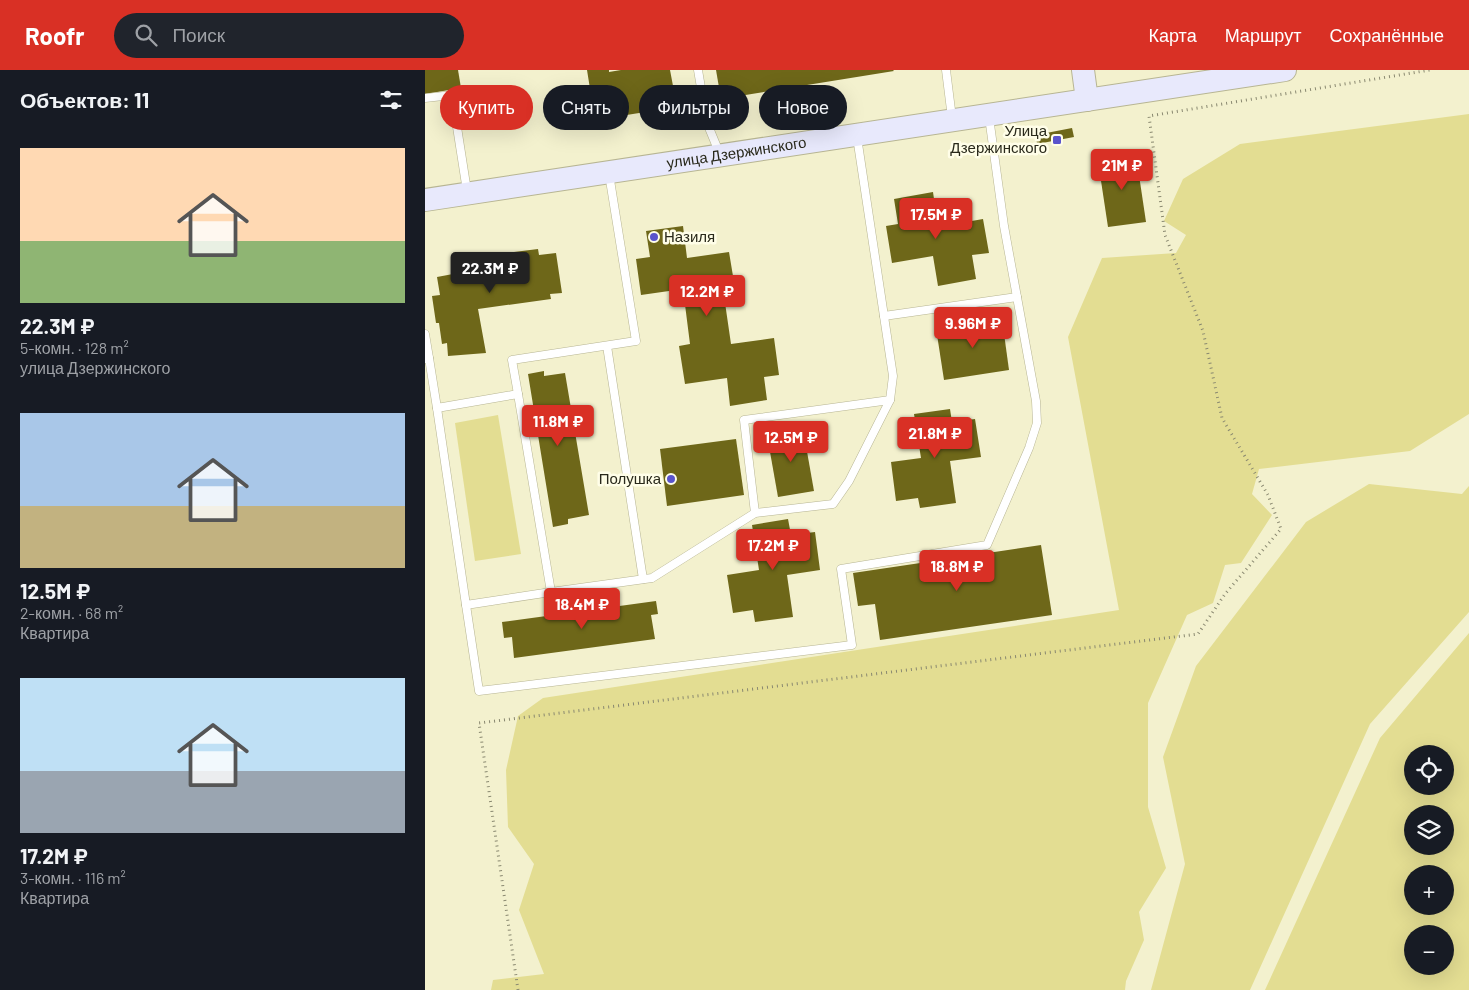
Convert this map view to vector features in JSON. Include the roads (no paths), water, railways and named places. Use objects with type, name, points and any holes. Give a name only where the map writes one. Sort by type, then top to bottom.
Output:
[{"type":"main road","points":[[1083,70],[1087,100]]},
{"type":"main road","name":"улица Дзержинского","points":[[425,200],[1285,70]]},
{"type":"lane","points":[[698,70],[707,123],[720,155]]},
{"type":"lane","points":[[945,70],[952,120]]},
{"type":"lane","points":[[425,98],[452,95],[467,193]]},
{"type":"lane","points":[[425,334],[427,359],[437,408],[479,691],[851,646],[841,568],[987,545],[1029,448],[1037,423],[1036,401],[1004,226],[988,115]]},
{"type":"lane","points":[[466,605],[652,578],[755,513],[833,504],[849,481],[890,400],[893,376],[856,135]]},
{"type":"lane","points":[[551,592],[513,360],[635,341],[609,172]]},
{"type":"lane","points":[[884,316],[1017,297]]},
{"type":"lane","points":[[607,346],[643,579]]},
{"type":"lane","points":[[437,408],[518,394]]},
{"type":"lane","points":[[755,513],[744,420],[890,400]]},
{"type":"place","name":"Улица Дзержинского","points":[[1057,140]]},
{"type":"place","name":"Назиля","points":[[654,237]]},
{"type":"place","name":"Полушка","points":[[671,479]]}]
